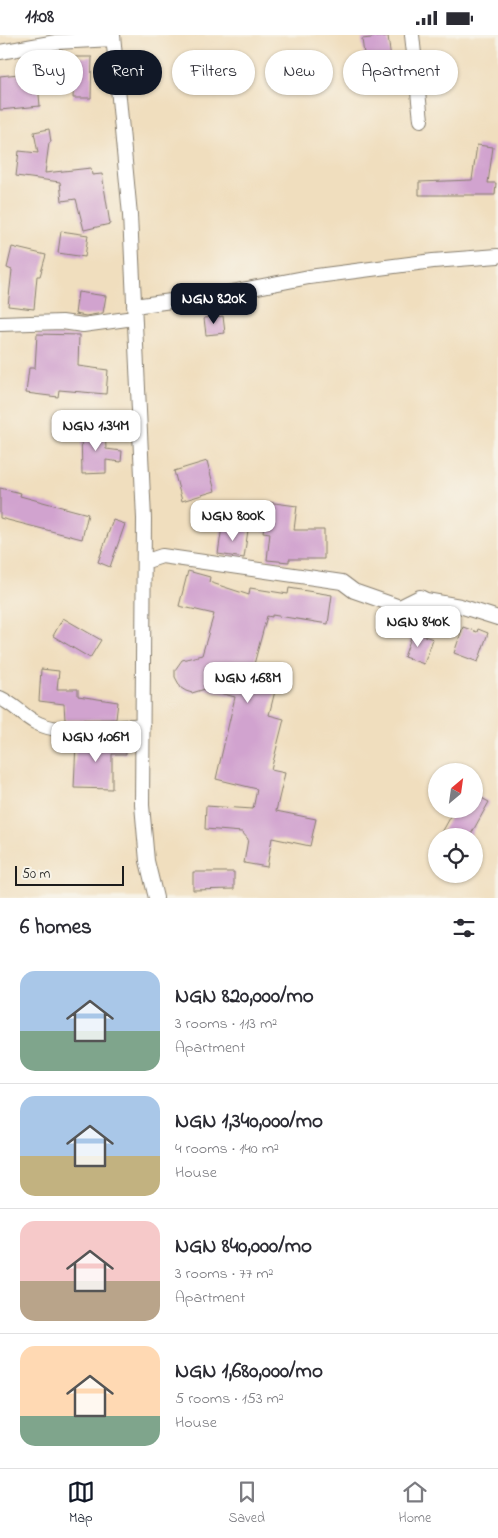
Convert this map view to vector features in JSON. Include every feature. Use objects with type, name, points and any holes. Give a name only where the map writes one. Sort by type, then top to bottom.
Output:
[{"type":"street","points":[[412,35],[421,120]]},
{"type":"street","points":[[0,52],[56,42],[113,37],[130,215],[144,519],[142,805],[147,861],[156,898]]},
{"type":"street","points":[[0,324],[62,322],[83,325],[134,312],[309,277],[433,261],[498,256]]},
{"type":"street","points":[[144,562],[162,556],[291,573],[342,582],[354,591],[400,607],[420,597],[426,600],[460,606],[498,619]]},
{"type":"street","points":[[0,698],[14,704],[35,722],[49,726],[78,731],[142,725]]},
{"type":"building","points":[[388,36],[390,50],[363,50],[362,39]]},
{"type":"building","points":[[83,57],[92,57],[91,98],[73,98],[73,95],[83,95]]},
{"type":"building","points":[[15,74],[15,95],[39,95],[40,106],[0,110],[0,76]]},
{"type":"building","points":[[49,129],[51,142],[49,143],[45,173],[91,168],[92,175],[102,174],[110,224],[84,230],[76,199],[62,201],[60,182],[16,176],[19,151],[38,153],[34,132]]},
{"type":"building","points":[[477,145],[493,147],[488,183],[496,183],[495,195],[419,195],[419,182],[472,180]]},
{"type":"building","points":[[61,231],[88,235],[85,257],[58,253]]},
{"type":"building","points":[[12,247],[46,255],[40,276],[37,276],[34,309],[8,306],[12,270],[7,268]]},
{"type":"building","points":[[78,292],[106,296],[103,313],[86,316],[75,314]]},
{"type":"building","points":[[223,316],[225,333],[206,335],[204,318]]},
{"type":"building","points":[[37,334],[79,335],[78,366],[108,370],[106,394],[59,390],[58,397],[26,393],[29,368],[35,368]]},
{"type":"building","points":[[105,429],[106,449],[122,451],[121,462],[106,460],[106,473],[82,474],[81,430]]},
{"type":"building","points":[[207,461],[215,491],[182,501],[174,471]]},
{"type":"building","points":[[0,488],[21,493],[20,496],[88,514],[82,539],[0,518]]},
{"type":"building","points":[[267,502],[297,506],[294,530],[324,530],[324,559],[289,559],[289,562],[267,560],[270,533],[263,532]]},
{"type":"building","points":[[113,520],[125,524],[110,567],[98,562]]},
{"type":"building","points":[[222,526],[248,530],[244,558],[218,554]]},
{"type":"building","points":[[188,571],[210,577],[209,582],[249,595],[250,588],[288,594],[289,588],[332,595],[328,624],[272,615],[272,617],[267,616],[253,668],[279,675],[269,715],[284,719],[271,770],[285,773],[276,811],[316,819],[310,846],[272,838],[267,867],[244,863],[248,839],[242,832],[205,829],[206,806],[253,809],[257,789],[216,779],[235,697],[205,689],[192,693],[186,691],[181,688],[175,677],[175,670],[182,660],[202,655],[214,614],[179,606]]},
{"type":"building","points":[[63,618],[101,640],[90,658],[53,636]]},
{"type":"building","points":[[463,627],[477,632],[478,629],[488,633],[478,662],[454,653]]},
{"type":"building","points":[[413,632],[433,639],[424,664],[404,657]]},
{"type":"building","points":[[41,669],[59,671],[57,689],[78,689],[78,696],[118,702],[116,719],[65,720],[64,704],[39,701]]},
{"type":"building","points":[[126,740],[126,754],[112,754],[112,789],[74,788],[76,742]]},
{"type":"building","points":[[483,799],[489,802],[483,813]]},
{"type":"building","points":[[450,818],[480,818],[474,828],[444,828]]},
{"type":"building","points":[[193,872],[234,872],[234,889],[193,890]]}]
